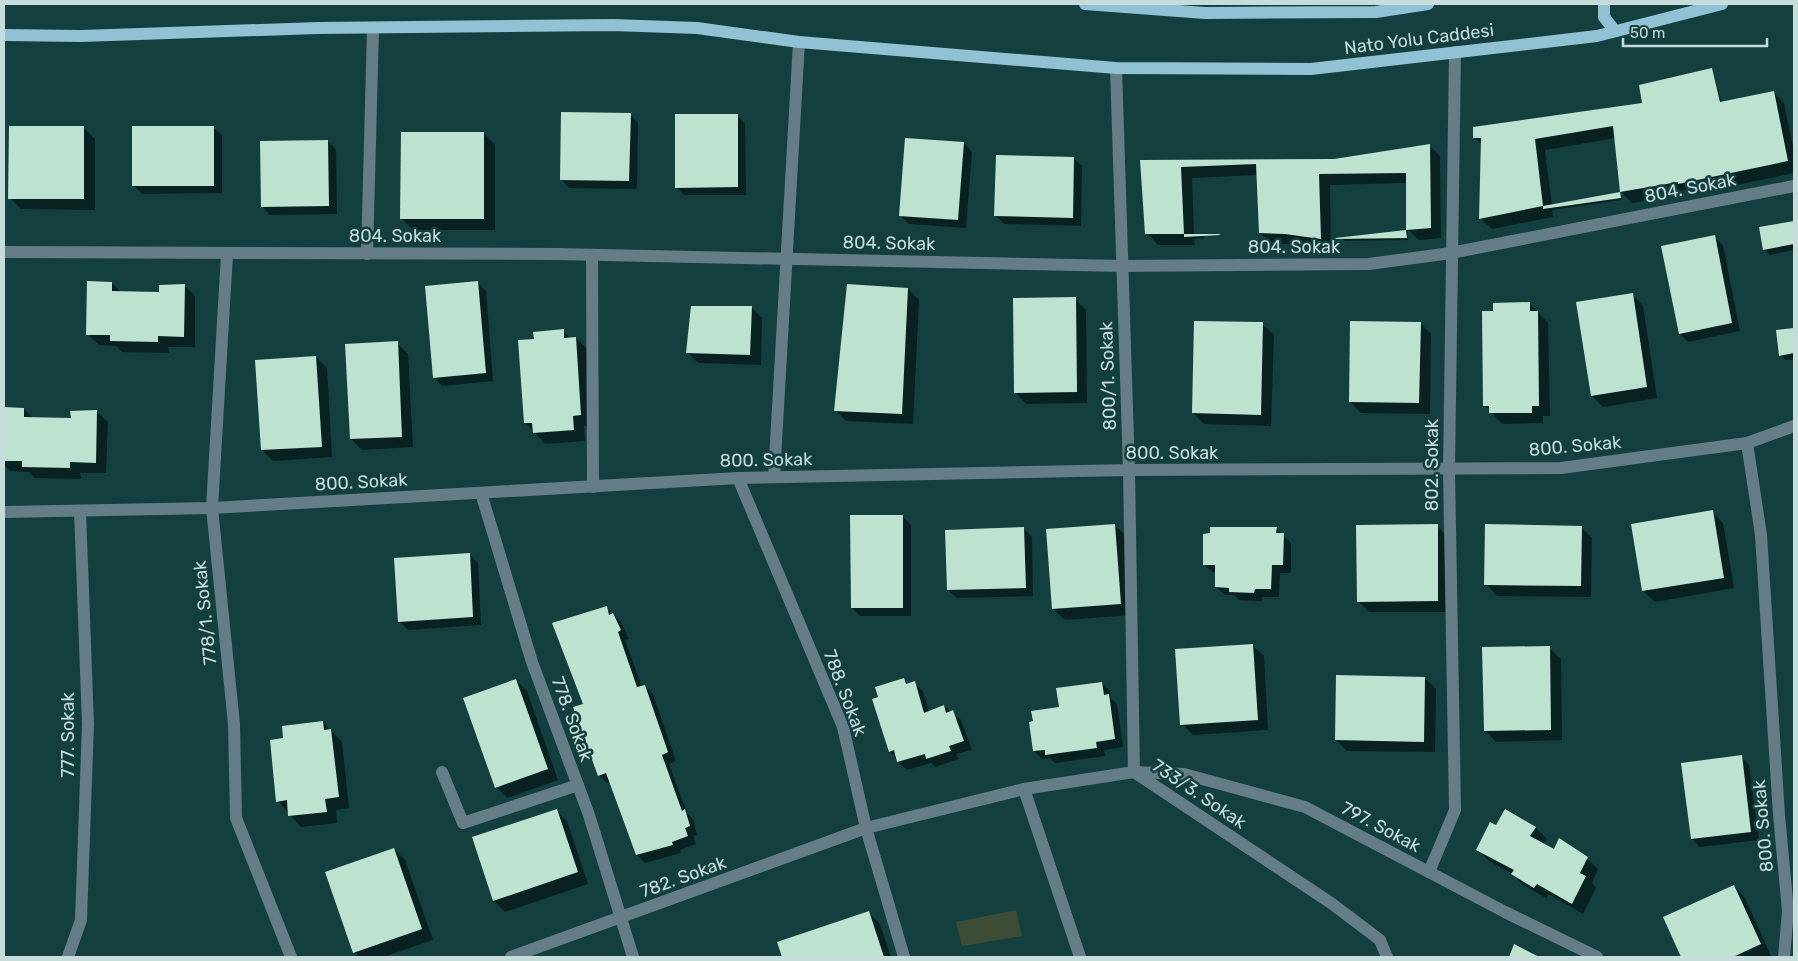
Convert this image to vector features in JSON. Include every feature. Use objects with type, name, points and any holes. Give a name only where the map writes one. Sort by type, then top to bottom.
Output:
[{"type":"main road","name":"Nato Yolu Caddesi","points":[[1085,4],[1376,12],[1428,4]]},
{"type":"main road","points":[[1604,4],[1604,17],[1615,31]]},
{"type":"main road","name":"Nato Yolu Caddesi","points":[[4,35],[81,36],[373,28],[613,25],[697,28],[799,42],[1116,68],[1312,69],[1597,36],[1716,5]]},
{"type":"street","points":[[367,254],[373,28]]},
{"type":"street","points":[[774,477],[799,42]]},
{"type":"street","name":"802. Sokak","points":[[1430,872],[1455,810],[1449,470],[1455,52]]},
{"type":"street","name":"800/1. Sokak","points":[[1116,68],[1129,470],[1134,772]]},
{"type":"street","name":"804. Sokak","points":[[4,252],[592,255],[1122,266],[1368,264],[1451,253],[1794,186]]},
{"type":"street","name":"778/1. Sokak","points":[[228,254],[212,508],[234,724],[236,818],[291,957]]},
{"type":"street","points":[[592,255],[593,487]]},
{"type":"street","points":[[1747,443],[1794,426]]},
{"type":"street","name":"800. Sokak","points":[[4,512],[212,508],[738,478],[1129,470],[1561,468],[1747,443],[1761,535],[1779,815],[1788,912],[1784,957]]},
{"type":"street","name":"788. Sokak","points":[[738,478],[843,727],[866,828],[904,957]]},
{"type":"street","name":"778. Sokak","points":[[481,493],[532,662],[589,815],[620,919],[634,957]]},
{"type":"street","name":"777. Sokak","points":[[68,957],[81,920],[88,724],[80,511]]},
{"type":"street","points":[[442,772],[463,823],[578,785]]},
{"type":"street","name":"797. Sokak","points":[[1134,772],[1184,774],[1305,807],[1597,957]]},
{"type":"street","name":"733/3. Sokak","points":[[866,828],[1024,788],[1134,772],[1331,903],[1380,940],[1387,957]]},
{"type":"street","points":[[1024,788],[1080,957]]},
{"type":"street","name":"782. Sokak","points":[[511,957],[620,919],[866,828]]},
{"type":"green space","points":[[1016,910],[1022,936],[962,946],[956,922]]},
{"type":"building","points":[[1712,68],[1720,102],[1774,91],[1788,161],[1678,184],[1678,182],[1620,192],[1613,126],[1535,139],[1543,206],[1479,219],[1481,138],[1473,138],[1473,127],[1642,103],[1639,85]]},
{"type":"building","points":[[561,112],[631,113],[629,181],[560,180]]},
{"type":"building","points":[[675,114],[738,114],[738,187],[675,188]]},
{"type":"building","points":[[9,126],[84,126],[84,199],[8,199]]},
{"type":"building","points":[[132,126],[214,126],[214,186],[132,186]]},
{"type":"building","points":[[401,132],[484,132],[484,219],[400,219]]},
{"type":"building","points":[[905,138],[964,142],[958,220],[899,216]]},
{"type":"building","points":[[328,140],[329,206],[261,207],[260,141]]},
{"type":"building","points":[[1430,144],[1431,228],[1406,230],[1406,173],[1319,174],[1321,239],[1285,234],[1259,233],[1256,164],[1181,167],[1184,234],[1145,234],[1140,160],[1334,159]]},
{"type":"building","points":[[996,155],[1074,157],[1073,218],[994,216]]},
{"type":"building","points":[[1620,192],[1621,198],[1543,209],[1543,206]]},
{"type":"building","points":[[1794,221],[1794,244],[1763,250],[1759,227]]},
{"type":"building","points":[[1406,230],[1407,238],[1335,239],[1335,238]]},
{"type":"building","points":[[1184,234],[1220,234],[1220,235],[1184,237]]},
{"type":"building","points":[[1715,235],[1732,323],[1679,334],[1661,246]]},
{"type":"building","points":[[87,281],[112,282],[112,291],[159,292],[159,285],[185,284],[184,337],[158,336],[158,342],[110,341],[110,335],[86,335]]},
{"type":"building","points":[[478,281],[486,373],[433,378],[425,286]]},
{"type":"building","points":[[847,284],[908,288],[902,414],[834,411]]},
{"type":"building","points":[[1633,293],[1647,387],[1591,396],[1576,302]]},
{"type":"building","points":[[1076,297],[1077,392],[1014,393],[1013,298]]},
{"type":"building","points":[[1530,302],[1530,311],[1538,311],[1539,406],[1532,406],[1532,413],[1489,413],[1489,406],[1483,406],[1482,311],[1493,311],[1493,303]]},
{"type":"building","points":[[691,306],[752,306],[750,355],[686,353]]},
{"type":"building","points":[[1194,321],[1263,322],[1261,415],[1192,413]]},
{"type":"building","points":[[1350,321],[1421,322],[1419,403],[1349,402]]},
{"type":"building","points":[[1794,328],[1794,353],[1779,356],[1776,330]]},
{"type":"building","points":[[564,329],[564,338],[576,337],[581,415],[573,416],[574,430],[533,433],[532,423],[524,423],[518,340],[534,339],[533,332]]},
{"type":"building","points":[[398,341],[402,437],[350,439],[345,344]]},
{"type":"building","points":[[316,356],[322,447],[261,450],[255,360]]},
{"type":"building","points":[[4,407],[24,408],[24,417],[71,418],[70,411],[97,410],[96,463],[70,462],[70,468],[22,467],[22,461],[4,461]]},
{"type":"building","points":[[1713,510],[1724,578],[1642,591],[1631,524]]},
{"type":"building","points":[[850,515],[903,515],[903,608],[851,608]]},
{"type":"building","points":[[1115,524],[1121,604],[1052,609],[1046,529]]},
{"type":"building","points":[[1438,524],[1438,601],[1357,602],[1356,525]]},
{"type":"building","points":[[1485,524],[1582,526],[1581,586],[1484,585]]},
{"type":"building","points":[[1024,527],[1026,588],[947,590],[945,530]]},
{"type":"building","points":[[1210,527],[1277,527],[1276,533],[1284,533],[1283,565],[1272,565],[1271,589],[1255,589],[1254,593],[1229,592],[1229,588],[1215,587],[1215,565],[1203,565],[1203,534],[1210,533]]},
{"type":"building","points":[[470,553],[473,617],[398,622],[394,558]]},
{"type":"building","points":[[607,606],[609,615],[613,613],[621,630],[618,632],[637,687],[645,685],[668,752],[662,755],[682,811],[685,809],[690,826],[685,828],[688,836],[672,842],[673,845],[636,855],[606,773],[598,776],[573,707],[583,704],[552,623]]},
{"type":"building","points":[[1253,644],[1258,720],[1180,725],[1175,649]]},
{"type":"building","points":[[1550,646],[1551,730],[1484,731],[1482,647]]},
{"type":"building","points":[[1336,675],[1425,677],[1424,742],[1335,740]]},
{"type":"building","points":[[904,678],[906,684],[915,681],[924,713],[944,705],[946,713],[953,710],[964,741],[949,746],[951,751],[926,759],[925,754],[897,762],[894,750],[889,752],[872,699],[878,697],[875,687]]},
{"type":"building","points":[[516,679],[548,769],[495,788],[463,698]]},
{"type":"building","points":[[1102,682],[1104,695],[1109,694],[1115,739],[1096,742],[1097,748],[1045,755],[1045,750],[1033,751],[1029,722],[1033,721],[1031,711],[1059,707],[1056,688]]},
{"type":"building","points":[[323,721],[324,730],[331,729],[339,797],[325,799],[327,812],[288,816],[287,800],[276,802],[270,740],[283,738],[282,726]]},
{"type":"building","points":[[1742,755],[1751,832],[1691,839],[1681,763]]},
{"type":"building","points":[[557,809],[578,872],[493,901],[472,837]]},
{"type":"building","points":[[1505,809],[1536,827],[1530,836],[1554,849],[1559,838],[1588,857],[1580,873],[1586,876],[1572,904],[1537,884],[1534,888],[1511,874],[1514,870],[1476,850],[1490,822],[1496,825]]},
{"type":"building","points":[[394,848],[422,929],[353,953],[325,872]]},
{"type":"building","points":[[1734,885],[1761,944],[1733,957],[1681,957],[1663,917]]},
{"type":"building","points":[[869,911],[884,957],[782,957],[777,942]]},
{"type":"building","points":[[1514,944],[1539,957],[1509,957]]}]
